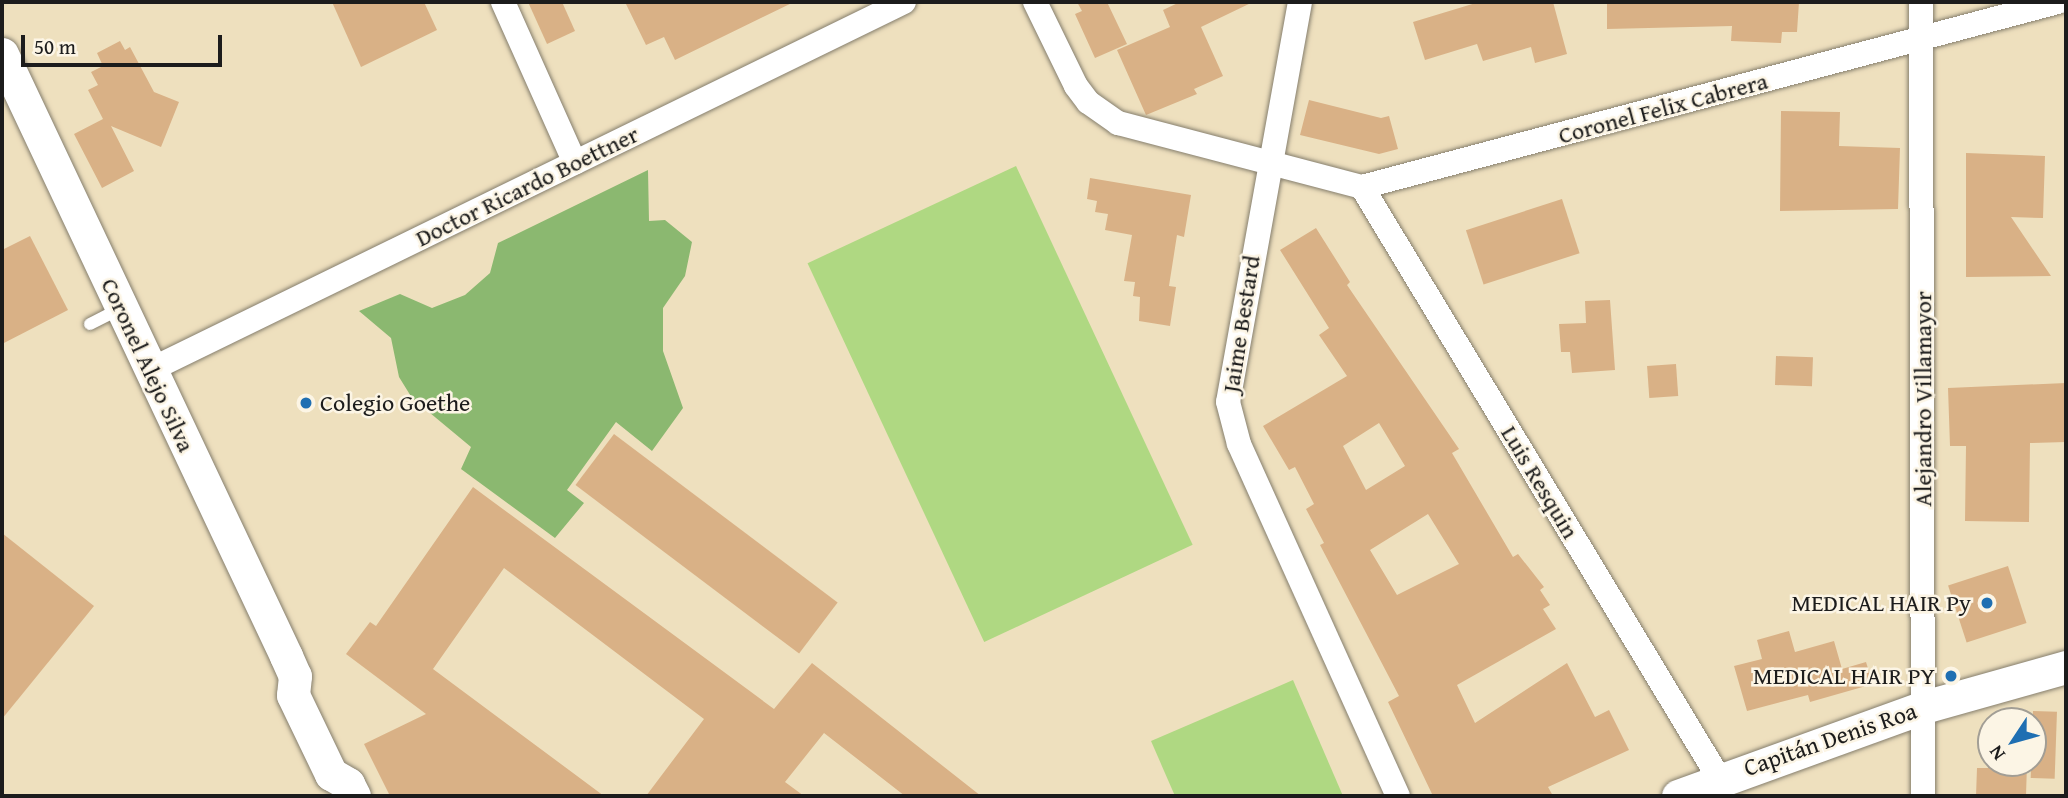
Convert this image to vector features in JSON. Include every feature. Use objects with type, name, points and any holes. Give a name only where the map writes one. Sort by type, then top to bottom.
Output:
[{"type":"main road","name":"Coronel Alejo Silva","points":[[2,54],[295,676],[312,686],[351,766],[351,790]]},
{"type":"main road","name":"Capitán Denis Roa","points":[[1678,796],[1719,778],[1924,707],[2066,667]]},
{"type":"street","points":[[503,2],[575,163]]},
{"type":"street","name":"Doctor Ricardo Boettner","points":[[150,370],[904,2]]},
{"type":"street","points":[[1035,2],[1076,86],[1102,114],[1135,131],[1267,165]]},
{"type":"street","name":"Jaime Bestard","points":[[1300,2],[1267,165],[1230,380],[1231,421],[1398,796]]},
{"type":"street","name":"Alejandro Villamayor","points":[[1921,2],[1923,796]]},
{"type":"street","name":"Coronel Felix Cabrera","points":[[1267,165],[1362,187],[2058,2]]},
{"type":"street","name":"Luis Resquin","points":[[1362,187],[1719,778]]},
{"type":"lane","points":[[90,324],[120,309]]},
{"type":"green space","points":[[1016,166],[1193,545],[984,642],[808,263]]},
{"type":"green space","points":[[648,170],[649,221],[665,220],[692,242],[685,276],[663,308],[663,351],[683,408],[652,451],[616,422],[567,490],[584,503],[555,538],[461,469],[471,447],[412,398],[399,377],[391,338],[359,311],[400,294],[432,308],[465,295],[490,273],[498,243]]},
{"type":"green space","points":[[1293,680],[1343,796],[1175,796],[1151,741]]},
{"type":"building","points":[[332,2],[424,2],[437,30],[361,67]]},
{"type":"building","points":[[528,2],[562,2],[575,31],[547,44]]},
{"type":"building","points":[[625,2],[794,2],[675,60],[664,37],[646,45]]},
{"type":"building","points":[[1077,2],[1107,2],[1127,44],[1095,58],[1075,14],[1082,11]]},
{"type":"building","points":[[1180,2],[1253,2],[1201,27],[1223,76],[1194,89],[1197,94],[1146,115],[1117,50],[1170,27],[1163,10]]},
{"type":"building","points":[[1479,2],[1553,2],[1567,54],[1535,63],[1531,47],[1483,61],[1477,44],[1425,60],[1413,22]]},
{"type":"building","points":[[1607,2],[1799,2],[1797,32],[1782,32],[1781,43],[1731,41],[1732,26],[1607,29]]},
{"type":"building","points":[[120,41],[125,50],[130,47],[154,92],[179,102],[161,147],[111,126],[134,171],[102,188],[74,134],[103,119],[88,90],[98,85],[91,72],[103,66],[97,53]]},
{"type":"building","points":[[1309,100],[1381,118],[1389,116],[1398,149],[1379,154],[1300,135]]},
{"type":"building","points":[[1781,111],[1840,112],[1839,146],[1900,148],[1898,209],[1780,211]]},
{"type":"building","points":[[1966,153],[2045,156],[2043,218],[2011,217],[2051,276],[1966,277]]},
{"type":"building","points":[[1090,178],[1191,195],[1184,237],[1177,235],[1169,286],[1176,287],[1170,326],[1139,321],[1140,297],[1133,296],[1135,282],[1124,281],[1132,235],[1105,230],[1108,214],[1095,212],[1097,201],[1087,199]]},
{"type":"building","points":[[1562,199],[1580,253],[1484,284],[1466,230]]},
{"type":"building","points":[[1316,228],[1350,282],[1347,285],[1459,449],[1452,453],[1513,557],[1518,554],[1544,587],[1540,590],[1550,605],[1543,609],[1556,629],[1457,685],[1475,723],[1567,663],[1595,717],[1609,710],[1629,750],[1548,787],[1553,796],[1433,796],[1388,702],[1399,696],[1320,545],[1324,543],[1306,509],[1314,504],[1295,467],[1289,470],[1263,426],[1347,376],[1319,335],[1329,328],[1280,250]],"holes":[[[1379,423],[1405,466],[1366,490],[1343,446]],[[1428,514],[1459,564],[1397,595],[1370,550]]]},
{"type":"building","points":[[30,236],[68,310],[2,344],[2,250]]},
{"type":"building","points":[[1610,300],[1615,370],[1572,373],[1570,352],[1561,352],[1559,324],[1586,323],[1585,301]]},
{"type":"building","points":[[1776,356],[1813,357],[1812,386],[1775,385]]},
{"type":"building","points":[[1676,364],[1678,396],[1649,398],[1647,366]]},
{"type":"building","points":[[2066,383],[2066,442],[2030,443],[2029,522],[1965,521],[1966,446],[1950,446],[1948,388]]},
{"type":"building","points":[[614,434],[838,603],[799,654],[575,485]]},
{"type":"building","points":[[473,487],[774,709],[812,663],[981,796],[905,796],[824,733],[785,782],[804,796],[646,796],[704,719],[504,568],[433,669],[604,796],[390,796],[364,744],[426,714],[346,654],[370,622],[376,626]]},
{"type":"building","points":[[2,533],[94,606],[2,719]]},
{"type":"building","points":[[2008,566],[2027,623],[1967,643],[1948,585]]},
{"type":"building","points":[[1789,631],[1795,652],[1834,641],[1842,669],[1866,662],[1873,684],[1810,702],[1808,695],[1747,711],[1734,666],[1762,659],[1757,640]]},
{"type":"building","points":[[2047,711],[2057,712],[2055,779],[2031,778],[2047,777]]},
{"type":"building","points":[[1977,768],[1977,777],[2027,777],[2026,796],[1976,796]]},
{"type":"place","name":"Colegio Goethe","points":[[306,403]]},
{"type":"place","name":"MEDICAL HAIR Py","points":[[1987,603]]},
{"type":"place","name":"MEDICAL HAIR PY","points":[[1951,676]]}]
